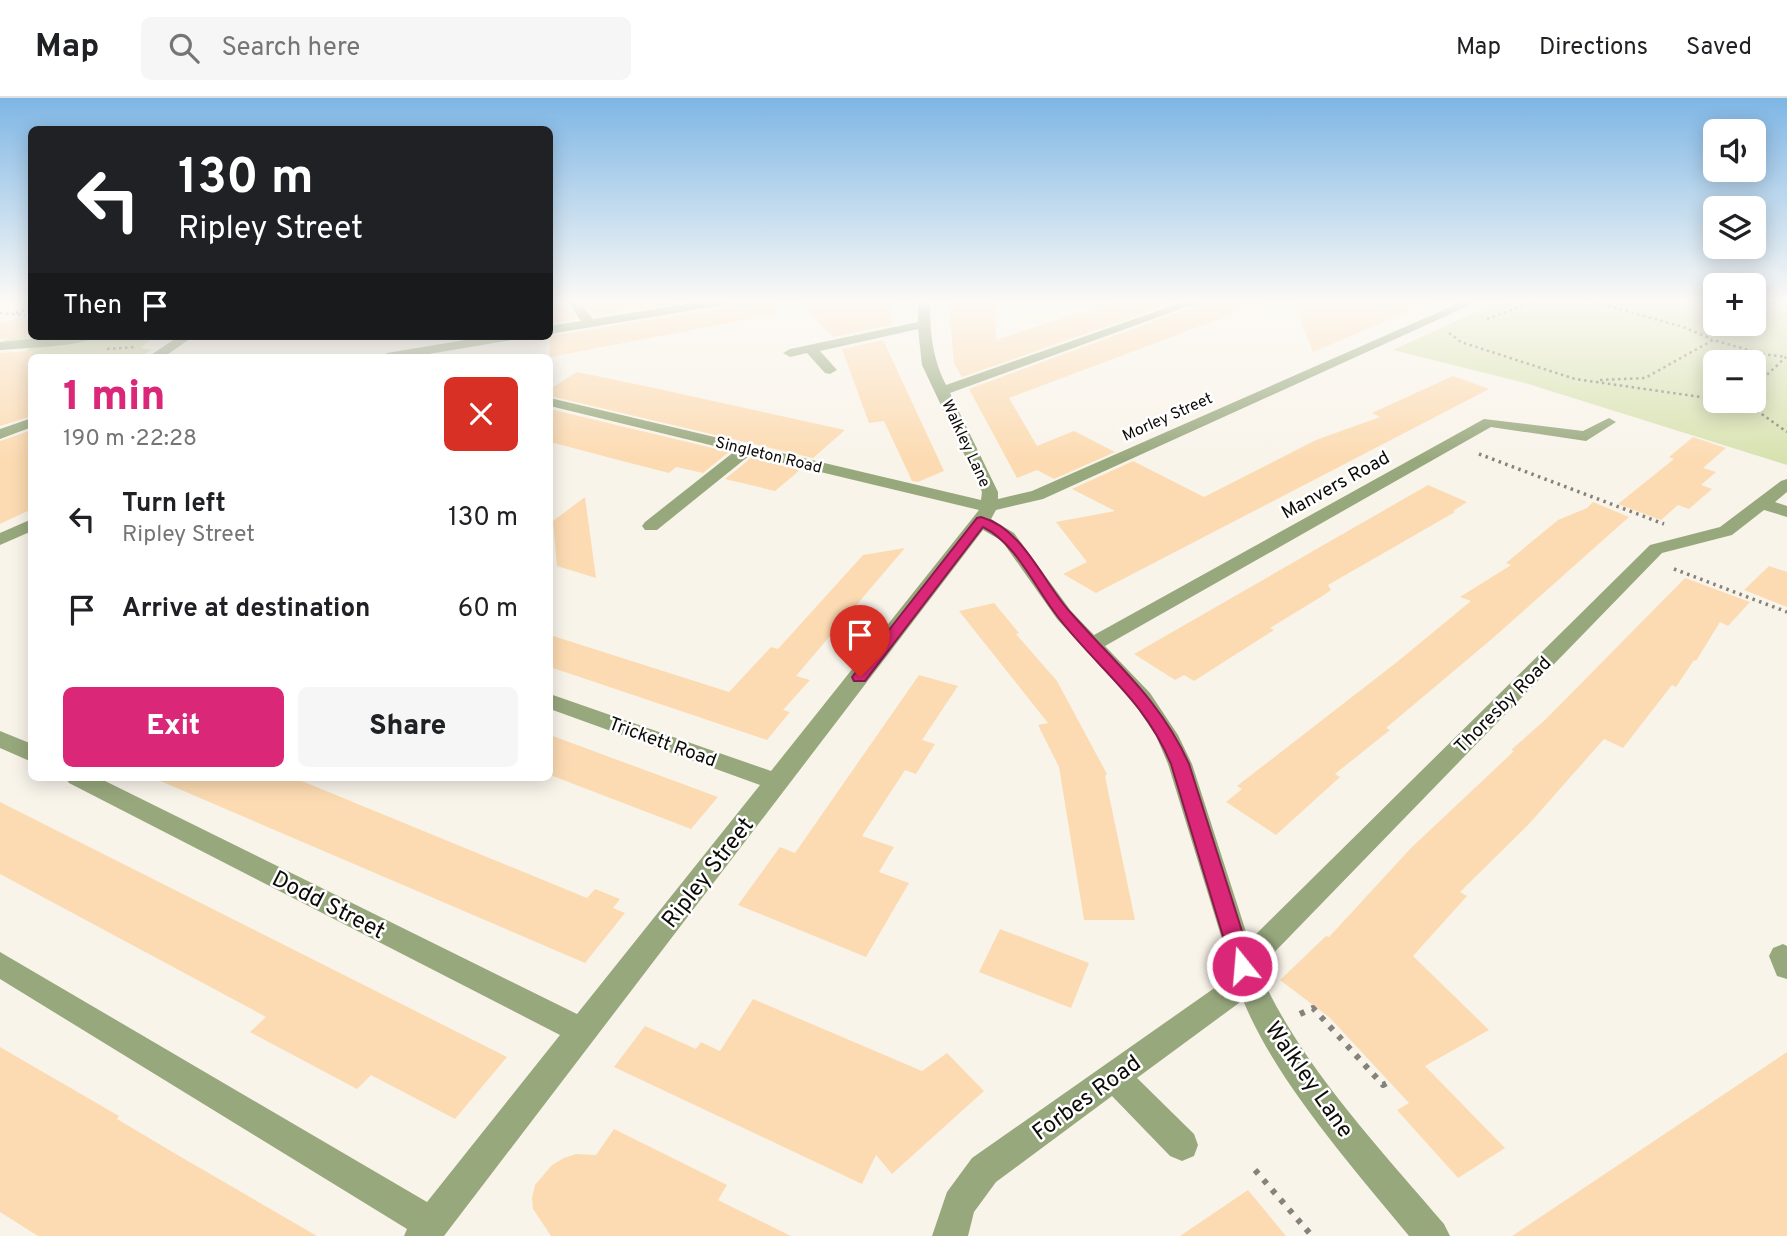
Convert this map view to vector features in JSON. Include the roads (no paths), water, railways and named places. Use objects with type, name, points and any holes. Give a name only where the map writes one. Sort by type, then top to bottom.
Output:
[{"type":"street","points":[[816,354],[830,370]]},
{"type":"street","name":"Walkley Lane","points":[[927,354],[929,365],[989,488],[985,513],[1008,537],[1064,615],[1142,698],[1167,735],[1180,764],[1245,973],[1272,1026],[1308,1082],[1432,1236]]},
{"type":"street","points":[[943,391],[1047,354]]},
{"type":"street","name":"Morley Street","points":[[985,513],[1037,495],[1354,354]]},
{"type":"street","name":"Singleton Road","points":[[553,404],[749,448],[921,491],[985,513]]},
{"type":"street","name":"Manvers Road","points":[[1093,644],[1489,422],[1586,436],[1609,422]]},
{"type":"street","points":[[0,434],[28,424]]},
{"type":"street","points":[[651,526],[749,448]]},
{"type":"street","name":"Thoresby Road","points":[[1245,973],[1657,549],[1726,531],[1787,484]]},
{"type":"street","points":[[1762,503],[1787,512]]},
{"type":"street","name":"Ripley Street","points":[[426,1230],[685,902],[985,513]]},
{"type":"street","points":[[0,540],[28,526]]},
{"type":"street","name":"Trickett Road","points":[[553,702],[776,782]]},
{"type":"street","points":[[2,742],[28,752]]},
{"type":"street","name":"Dodd Street","points":[[85,781],[581,1031]]},
{"type":"street","points":[[0,964],[426,1230]]},
{"type":"street","name":"Forbes Road","points":[[950,1236],[960,1204],[984,1170],[1114,1077],[1245,973]]},
{"type":"street","points":[[1114,1077],[1182,1145]]}]
